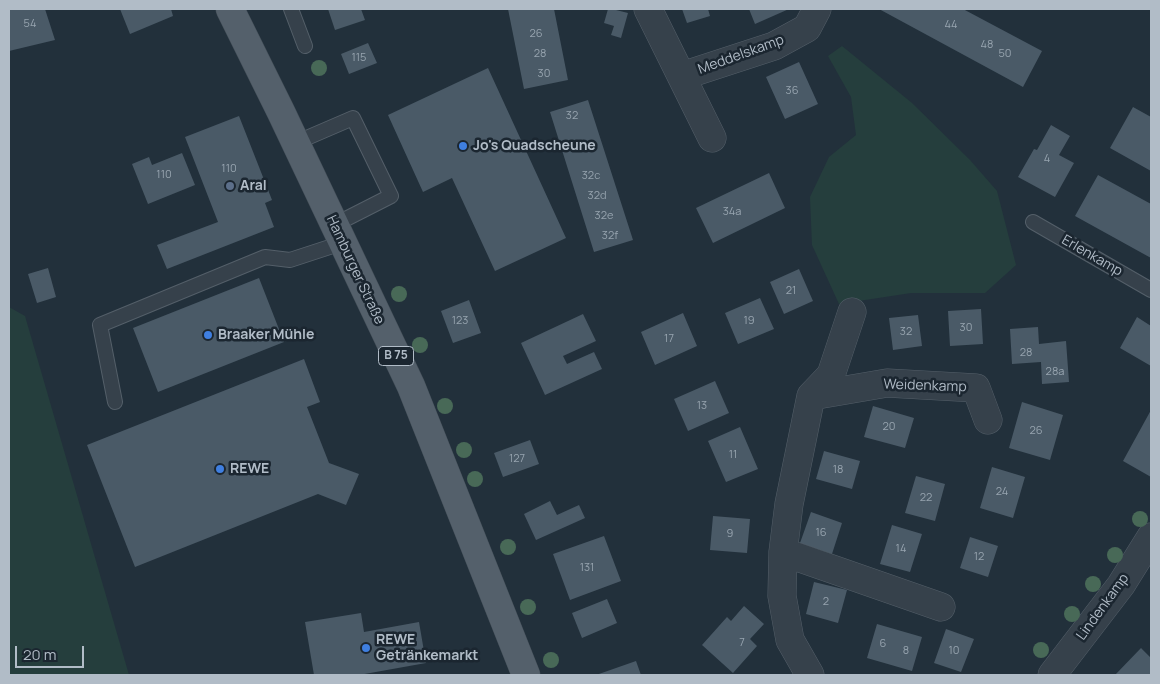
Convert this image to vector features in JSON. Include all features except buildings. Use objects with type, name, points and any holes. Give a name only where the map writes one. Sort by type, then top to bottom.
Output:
[{"type":"main road","name":"Hamburger Straße","points":[[230,9],[411,386],[526,675]]},
{"type":"street","name":"Meddelskamp","points":[[648,9],[712,138]]},
{"type":"street","name":"Meddelskamp","points":[[682,76],[774,46],[806,28],[817,9]]},
{"type":"street","points":[[810,675],[790,640],[782,596],[783,552],[789,504],[811,396],[831,374],[852,312]]},
{"type":"street","name":"Weidenkamp","points":[[811,396],[887,383],[976,388],[988,420]]},
{"type":"street","name":"Lindenkamp","points":[[1052,675],[1121,585],[1151,538]]},
{"type":"street","points":[[783,552],[941,607]]},
{"type":"lane","points":[[291,9],[305,46]]},
{"type":"lane","points":[[115,402],[100,325],[265,257],[290,260],[338,234],[391,196],[353,118],[295,143]]},
{"type":"lane","name":"Erlenkamp","points":[[1033,222],[1151,290]]},
{"type":"green space","points":[[842,46],[912,103],[970,160],[997,191],[1016,265],[985,293],[911,293],[839,304],[812,245],[810,197],[829,157],[856,135],[851,97],[828,56]]},
{"type":"green space","points":[[9,307],[25,316],[129,675],[9,675]]},
{"type":"place","name":"Jo's Quadscheune","points":[[463,146]]},
{"type":"place","name":"Aral","points":[[230,186]]},
{"type":"place","name":"Braaker Mühle","points":[[208,335]]},
{"type":"place","name":"REWE","points":[[220,469]]},
{"type":"place","name":"REWE Getränkemarkt","points":[[366,648]]}]
